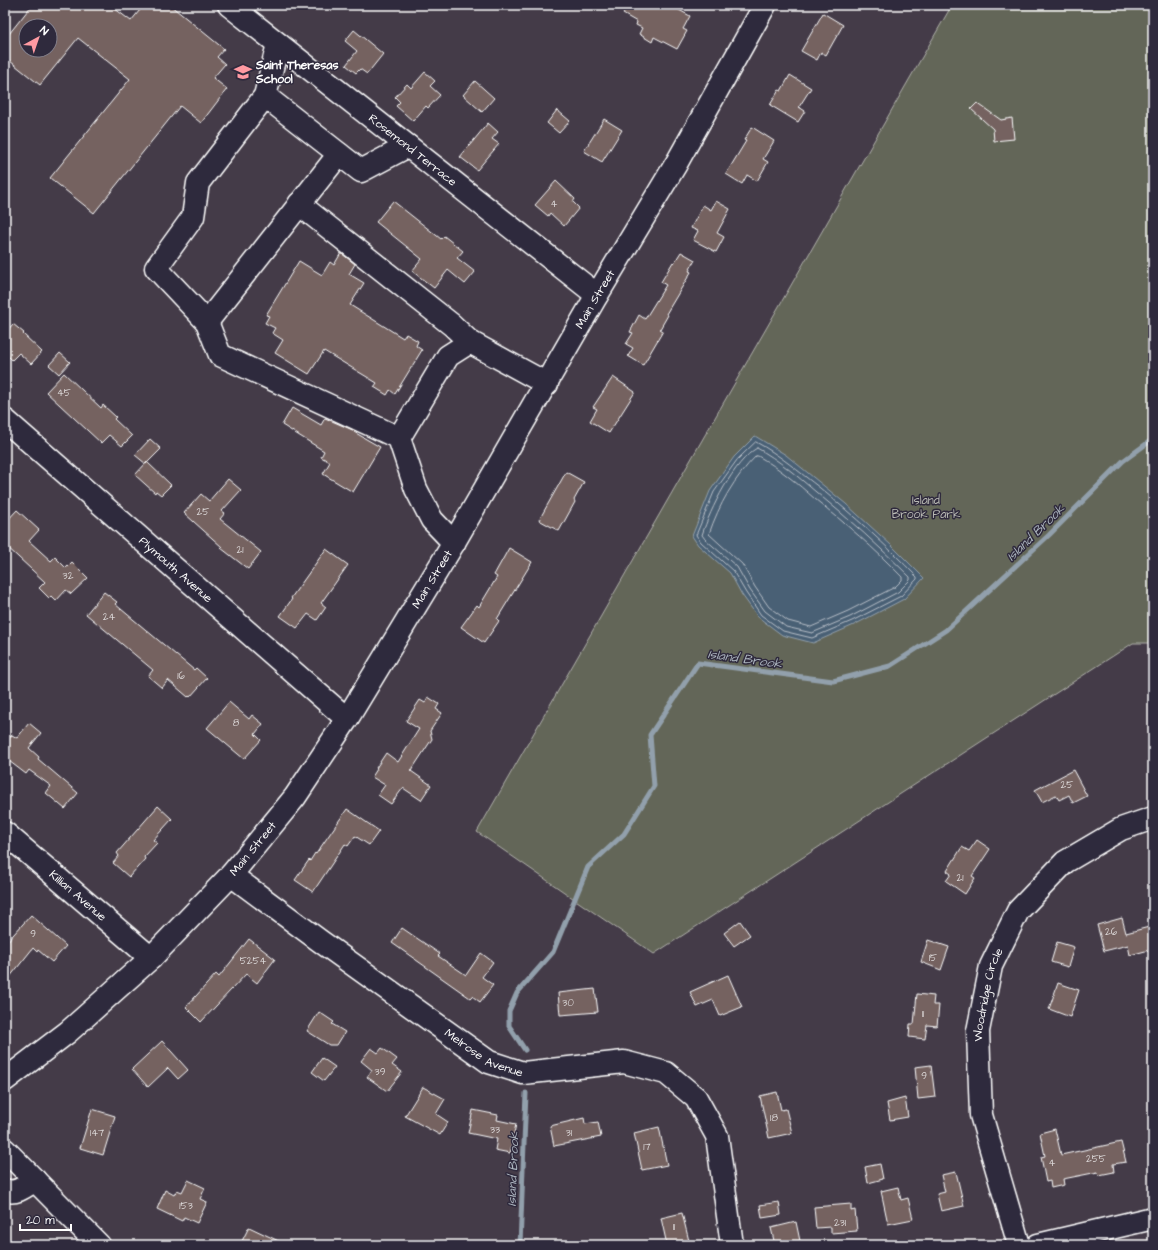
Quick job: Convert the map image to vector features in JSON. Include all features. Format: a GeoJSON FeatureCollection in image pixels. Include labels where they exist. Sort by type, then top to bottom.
{"type":"FeatureCollection","features":[{"type":"Feature","properties":{"kind":"street","name":"Rosemond Terrace"},"geometry":{"type":"LineString","coordinates":[[229,5],[597,295]]}},
{"type":"Feature","properties":{"kind":"street","name":"Main Street"},"geometry":{"type":"LineString","coordinates":[[5,1080],[68,1032],[152,958],[231,875],[295,797],[348,719],[454,543],[597,295],[676,164],[761,7]]}},
{"type":"Feature","properties":{"kind":"street"},"geometry":{"type":"LineString","coordinates":[[278,44],[264,96],[198,183],[193,218],[156,268],[207,322],[220,355],[399,438],[416,489],[432,520],[454,543]]}},
{"type":"Feature","properties":{"kind":"street"},"geometry":{"type":"LineString","coordinates":[[264,96],[361,171],[408,146]]}},
{"type":"Feature","properties":{"kind":"street"},"geometry":{"type":"LineString","coordinates":[[207,322],[339,154]]}},
{"type":"Feature","properties":{"kind":"street"},"geometry":{"type":"LineString","coordinates":[[300,204],[452,325],[470,342],[546,384]]}},
{"type":"Feature","properties":{"kind":"street"},"geometry":{"type":"LineString","coordinates":[[399,438],[448,356],[470,342]]}},
{"type":"Feature","properties":{"kind":"street","name":"Plymouth Avenue"},"geometry":{"type":"LineString","coordinates":[[5,420],[348,719]]}},
{"type":"Feature","properties":{"kind":"street","name":"Woodridge Circle"},"geometry":{"type":"LineString","coordinates":[[1019,1245],[982,1115],[978,1031],[991,966],[1018,911],[1065,862],[1121,829],[1153,818]]}},
{"type":"Feature","properties":{"kind":"street","name":"Killian Avenue"},"geometry":{"type":"LineString","coordinates":[[5,833],[152,958]]}},
{"type":"Feature","properties":{"kind":"street","name":"Melrose Avenue"},"geometry":{"type":"LineString","coordinates":[[231,875],[320,941],[489,1062],[523,1073],[624,1062],[666,1073],[696,1098],[717,1136],[732,1245]]}},
{"type":"Feature","properties":{"kind":"street"},"geometry":{"type":"LineString","coordinates":[[5,1150],[99,1245]]}},
{"type":"Feature","properties":{"kind":"street"},"geometry":{"type":"LineString","coordinates":[[5,1190],[9,1192],[16,1191],[35,1180]]}},
{"type":"Feature","properties":{"kind":"street"},"geometry":{"type":"LineString","coordinates":[[1038,1245],[1153,1218]]}},
{"type":"Feature","properties":{"kind":"green space","name":"Island Brook Park"},"geometry":{"type":"Polygon","coordinates":[[[952,5],[1153,5],[1153,643],[1133,643],[654,954],[477,832],[952,5]]]}},
{"type":"Feature","properties":{"kind":"water"},"geometry":{"type":"Polygon","coordinates":[[[755,436],[786,455],[846,504],[891,545],[924,578],[904,599],[854,625],[813,643],[782,635],[758,617],[742,595],[730,573],[698,545],[692,536],[710,491],[734,457],[755,436]]]}},
{"type":"Feature","properties":{"kind":"building"},"geometry":{"type":"Polygon","coordinates":[[[32,5],[110,5],[131,21],[144,5],[170,5],[224,49],[217,57],[225,64],[213,78],[227,89],[201,123],[180,106],[94,213],[50,178],[130,79],[78,38],[40,85],[5,57],[5,39],[18,23],[18,58],[58,58],[58,18],[22,18],[32,5]]]}},
{"type":"Feature","properties":{"kind":"building"},"geometry":{"type":"Polygon","coordinates":[[[629,5],[670,5],[690,16],[683,29],[687,31],[677,49],[654,37],[652,42],[639,34],[642,28],[636,25],[637,22],[623,14],[629,5]]]}},
{"type":"Feature","properties":{"kind":"building"},"geometry":{"type":"Polygon","coordinates":[[[823,13],[843,25],[826,55],[821,52],[817,60],[801,51],[823,13]]]}},
{"type":"Feature","properties":{"kind":"building"},"geometry":{"type":"Polygon","coordinates":[[[354,30],[383,54],[367,74],[360,69],[356,73],[346,65],[357,51],[345,41],[354,30]]]}},
{"type":"Feature","properties":{"kind":"building"},"geometry":{"type":"Polygon","coordinates":[[[425,72],[435,81],[430,86],[440,95],[428,108],[426,106],[413,121],[396,106],[400,102],[395,97],[407,84],[411,88],[425,72]]]}},
{"type":"Feature","properties":{"kind":"building"},"geometry":{"type":"Polygon","coordinates":[[[790,75],[811,88],[799,107],[805,111],[798,122],[770,105],[779,90],[781,91],[790,75]]]}},
{"type":"Feature","properties":{"kind":"building"},"geometry":{"type":"Polygon","coordinates":[[[475,81],[494,98],[482,112],[463,95],[475,81]]]}},
{"type":"Feature","properties":{"kind":"building"},"geometry":{"type":"Polygon","coordinates":[[[977,103],[1001,120],[1012,118],[1014,139],[994,141],[993,129],[971,109],[977,103]]]}},
{"type":"Feature","properties":{"kind":"building"},"geometry":{"type":"Polygon","coordinates":[[[557,110],[570,121],[559,133],[547,123],[557,110]]]}},
{"type":"Feature","properties":{"kind":"building"},"geometry":{"type":"Polygon","coordinates":[[[604,119],[622,130],[602,162],[584,151],[604,119]]]}},
{"type":"Feature","properties":{"kind":"building"},"geometry":{"type":"Polygon","coordinates":[[[488,123],[498,132],[492,139],[499,144],[477,170],[460,157],[488,123]]]}},
{"type":"Feature","properties":{"kind":"building"},"geometry":{"type":"Polygon","coordinates":[[[752,127],[774,141],[763,159],[768,162],[757,181],[747,175],[742,184],[726,174],[746,141],[744,140],[752,127]]]}},
{"type":"Feature","properties":{"kind":"building"},"geometry":{"type":"Polygon","coordinates":[[[556,181],[575,199],[573,202],[579,208],[564,226],[550,213],[548,216],[535,205],[556,181]]]}},
{"type":"Feature","properties":{"kind":"building"},"geometry":{"type":"Polygon","coordinates":[[[393,201],[441,239],[444,236],[463,251],[457,258],[475,272],[465,284],[448,270],[434,288],[412,271],[422,259],[376,222],[393,201]]]}},
{"type":"Feature","properties":{"kind":"building"},"geometry":{"type":"Polygon","coordinates":[[[716,201],[730,209],[717,233],[724,237],[716,252],[693,240],[698,231],[691,228],[703,205],[711,210],[716,201]]]}},
{"type":"Feature","properties":{"kind":"building"},"geometry":{"type":"Polygon","coordinates":[[[681,252],[695,260],[689,271],[691,272],[666,314],[668,315],[660,329],[663,331],[643,365],[628,356],[633,348],[626,344],[633,333],[630,332],[639,315],[645,319],[666,285],[661,282],[681,252]]]}},
{"type":"Feature","properties":{"kind":"building"},"geometry":{"type":"Polygon","coordinates":[[[341,253],[355,264],[349,274],[364,283],[350,305],[403,338],[406,334],[418,341],[416,346],[422,350],[395,394],[390,390],[387,395],[374,387],[377,383],[324,351],[309,374],[275,353],[283,340],[272,333],[275,328],[265,323],[269,316],[266,315],[299,261],[322,275],[330,262],[334,265],[341,253]]]}},
{"type":"Feature","properties":{"kind":"building"},"geometry":{"type":"Polygon","coordinates":[[[13,324],[42,352],[31,364],[19,353],[12,360],[5,353],[5,333],[13,324]]]}},
{"type":"Feature","properties":{"kind":"building"},"geometry":{"type":"Polygon","coordinates":[[[60,353],[70,362],[59,374],[49,365],[60,353]]]}},
{"type":"Feature","properties":{"kind":"building"},"geometry":{"type":"Polygon","coordinates":[[[64,373],[101,408],[103,405],[116,417],[114,419],[132,436],[122,446],[109,435],[101,443],[46,392],[64,373]]]}},
{"type":"Feature","properties":{"kind":"building"},"geometry":{"type":"Polygon","coordinates":[[[613,377],[635,392],[609,433],[590,421],[597,409],[593,407],[613,377]]]}},
{"type":"Feature","properties":{"kind":"building"},"geometry":{"type":"Polygon","coordinates":[[[292,408],[321,425],[325,418],[355,431],[354,432],[380,447],[353,492],[323,474],[330,462],[321,457],[324,451],[282,425],[292,408]]]}},
{"type":"Feature","properties":{"kind":"building"},"geometry":{"type":"Polygon","coordinates":[[[150,439],[161,449],[146,464],[135,455],[150,439]]]}},
{"type":"Feature","properties":{"kind":"building"},"geometry":{"type":"Polygon","coordinates":[[[147,462],[171,485],[161,495],[156,491],[155,493],[135,475],[147,462]]]}},
{"type":"Feature","properties":{"kind":"building"},"geometry":{"type":"Polygon","coordinates":[[[566,472],[584,482],[559,531],[539,520],[566,472]]]}},
{"type":"Feature","properties":{"kind":"building"},"geometry":{"type":"Polygon","coordinates":[[[228,479],[241,490],[222,511],[225,513],[220,519],[261,552],[248,569],[221,548],[222,547],[184,513],[201,494],[209,501],[228,479]]]}},
{"type":"Feature","properties":{"kind":"building"},"geometry":{"type":"Polygon","coordinates":[[[17,510],[39,530],[29,541],[51,561],[55,557],[66,568],[72,562],[88,578],[71,594],[66,590],[56,601],[51,596],[49,598],[39,588],[45,582],[5,545],[5,523],[17,510]]]}},
{"type":"Feature","properties":{"kind":"building"},"geometry":{"type":"Polygon","coordinates":[[[509,548],[532,562],[497,619],[499,621],[484,643],[461,627],[477,605],[479,607],[497,577],[494,575],[509,548]]]}},
{"type":"Feature","properties":{"kind":"building"},"geometry":{"type":"Polygon","coordinates":[[[326,549],[348,565],[321,603],[326,607],[317,620],[308,614],[297,628],[280,616],[326,549]]]}},
{"type":"Feature","properties":{"kind":"building"},"geometry":{"type":"Polygon","coordinates":[[[104,592],[117,602],[115,604],[170,650],[194,670],[196,668],[207,678],[190,697],[188,697],[168,680],[162,688],[148,676],[153,670],[86,614],[104,592]]]}},
{"type":"Feature","properties":{"kind":"building"},"geometry":{"type":"Polygon","coordinates":[[[428,697],[439,704],[436,709],[442,713],[430,731],[432,739],[411,771],[431,785],[421,800],[403,788],[391,804],[378,795],[385,785],[372,777],[386,753],[398,762],[419,729],[406,721],[420,700],[425,703],[428,697]]]}},
{"type":"Feature","properties":{"kind":"building"},"geometry":{"type":"Polygon","coordinates":[[[229,702],[249,719],[252,715],[263,724],[255,734],[261,740],[244,759],[207,728],[229,702]]]}},
{"type":"Feature","properties":{"kind":"building"},"geometry":{"type":"Polygon","coordinates":[[[29,723],[41,733],[29,748],[39,757],[38,759],[78,793],[65,809],[46,793],[51,786],[29,770],[26,774],[5,758],[5,743],[12,735],[17,738],[29,723]]]}},
{"type":"Feature","properties":{"kind":"building"},"geometry":{"type":"Polygon","coordinates":[[[1073,770],[1087,796],[1073,803],[1069,795],[1059,800],[1056,795],[1042,802],[1035,790],[1073,770]]]}},
{"type":"Feature","properties":{"kind":"building"},"geometry":{"type":"Polygon","coordinates":[[[158,806],[172,819],[153,840],[157,843],[129,877],[113,863],[119,856],[117,853],[158,806]]]}},
{"type":"Feature","properties":{"kind":"building"},"geometry":{"type":"Polygon","coordinates":[[[347,809],[379,831],[369,845],[355,836],[348,846],[345,844],[313,892],[295,880],[309,860],[310,861],[315,853],[316,854],[347,809]]]}},
{"type":"Feature","properties":{"kind":"building"},"geometry":{"type":"Polygon","coordinates":[[[977,840],[990,849],[972,876],[975,878],[965,894],[946,881],[951,874],[947,871],[962,847],[969,851],[977,840]]]}},
{"type":"Feature","properties":{"kind":"building"},"geometry":{"type":"Polygon","coordinates":[[[31,915],[66,946],[52,962],[38,950],[37,952],[33,948],[5,983],[5,944],[31,915]]]}},
{"type":"Feature","properties":{"kind":"building"},"geometry":{"type":"Polygon","coordinates":[[[1122,918],[1126,933],[1153,926],[1153,949],[1130,955],[1128,945],[1104,951],[1097,925],[1122,918]]]}},
{"type":"Feature","properties":{"kind":"building"},"geometry":{"type":"Polygon","coordinates":[[[740,921],[750,935],[734,946],[724,933],[740,921]]]}},
{"type":"Feature","properties":{"kind":"building"},"geometry":{"type":"Polygon","coordinates":[[[402,928],[440,954],[438,956],[466,975],[481,953],[493,962],[482,977],[493,985],[480,1002],[472,996],[470,998],[392,943],[402,928]]]}},
{"type":"Feature","properties":{"kind":"building"},"geometry":{"type":"Polygon","coordinates":[[[249,939],[275,959],[257,983],[246,974],[201,1022],[186,1007],[216,974],[219,977],[249,939]]]}},
{"type":"Feature","properties":{"kind":"building"},"geometry":{"type":"Polygon","coordinates":[[[928,940],[949,947],[941,970],[921,962],[928,940]]]}},
{"type":"Feature","properties":{"kind":"building"},"geometry":{"type":"Polygon","coordinates":[[[1057,942],[1074,947],[1068,967],[1051,962],[1057,942]]]}},
{"type":"Feature","properties":{"kind":"building"},"geometry":{"type":"Polygon","coordinates":[[[728,975],[742,1007],[720,1016],[713,1000],[697,1007],[690,992],[728,975]]]}},
{"type":"Feature","properties":{"kind":"building"},"geometry":{"type":"Polygon","coordinates":[[[1058,983],[1079,990],[1070,1017],[1049,1009],[1058,983]]]}},
{"type":"Feature","properties":{"kind":"building"},"geometry":{"type":"Polygon","coordinates":[[[595,989],[598,1012],[560,1015],[558,993],[595,989]]]}},
{"type":"Feature","properties":{"kind":"building"},"geometry":{"type":"Polygon","coordinates":[[[917,994],[934,996],[933,1005],[939,1005],[937,1026],[927,1025],[925,1039],[909,1037],[910,1024],[914,1024],[917,994]]]}},
{"type":"Feature","properties":{"kind":"building"},"geometry":{"type":"Polygon","coordinates":[[[319,1012],[334,1022],[332,1024],[345,1032],[337,1045],[329,1045],[307,1031],[319,1012]]]}},
{"type":"Feature","properties":{"kind":"building"},"geometry":{"type":"Polygon","coordinates":[[[162,1041],[188,1070],[178,1079],[168,1068],[148,1087],[132,1069],[162,1041]]]}},
{"type":"Feature","properties":{"kind":"building"},"geometry":{"type":"Polygon","coordinates":[[[371,1048],[378,1053],[382,1048],[397,1059],[392,1065],[402,1072],[387,1091],[367,1077],[372,1070],[361,1061],[371,1048]]]}},
{"type":"Feature","properties":{"kind":"building"},"geometry":{"type":"Polygon","coordinates":[[[322,1058],[335,1067],[324,1081],[312,1072],[322,1058]]]}},
{"type":"Feature","properties":{"kind":"building"},"geometry":{"type":"Polygon","coordinates":[[[931,1065],[935,1097],[918,1099],[915,1067],[931,1065]]]}},
{"type":"Feature","properties":{"kind":"building"},"geometry":{"type":"Polygon","coordinates":[[[423,1087],[445,1099],[436,1114],[448,1122],[440,1135],[405,1116],[423,1087]]]}},
{"type":"Feature","properties":{"kind":"building"},"geometry":{"type":"Polygon","coordinates":[[[777,1092],[781,1110],[786,1109],[792,1133],[769,1138],[760,1096],[777,1092]]]}},
{"type":"Feature","properties":{"kind":"building"},"geometry":{"type":"Polygon","coordinates":[[[905,1098],[908,1117],[890,1120],[887,1103],[905,1098]]]}},
{"type":"Feature","properties":{"kind":"building"},"geometry":{"type":"Polygon","coordinates":[[[92,1109],[115,1116],[103,1155],[80,1148],[92,1109]]]}},
{"type":"Feature","properties":{"kind":"building"},"geometry":{"type":"Polygon","coordinates":[[[473,1110],[498,1115],[497,1120],[516,1124],[510,1153],[495,1150],[497,1139],[468,1133],[473,1110]]]}},
{"type":"Feature","properties":{"kind":"building"},"geometry":{"type":"Polygon","coordinates":[[[584,1118],[585,1124],[598,1122],[601,1137],[554,1146],[550,1126],[584,1118]]]}},
{"type":"Feature","properties":{"kind":"building"},"geometry":{"type":"Polygon","coordinates":[[[659,1127],[667,1165],[642,1170],[634,1133],[659,1127]]]}},
{"type":"Feature","properties":{"kind":"building"},"geometry":{"type":"Polygon","coordinates":[[[1055,1129],[1061,1155],[1121,1142],[1126,1162],[1113,1164],[1114,1172],[1099,1175],[1098,1172],[1063,1179],[1064,1185],[1051,1188],[1050,1181],[1046,1182],[1041,1157],[1045,1156],[1040,1133],[1055,1129]]]}},
{"type":"Feature","properties":{"kind":"building"},"geometry":{"type":"Polygon","coordinates":[[[880,1164],[883,1179],[868,1183],[865,1167],[880,1164]]]}},
{"type":"Feature","properties":{"kind":"building"},"geometry":{"type":"Polygon","coordinates":[[[956,1172],[964,1206],[941,1211],[937,1194],[945,1192],[941,1175],[956,1172]]]}},
{"type":"Feature","properties":{"kind":"building"},"geometry":{"type":"Polygon","coordinates":[[[188,1180],[205,1188],[200,1199],[207,1202],[197,1223],[184,1217],[182,1221],[157,1209],[165,1190],[174,1195],[177,1190],[182,1192],[188,1180]]]}},
{"type":"Feature","properties":{"kind":"building"},"geometry":{"type":"Polygon","coordinates":[[[898,1187],[901,1200],[908,1198],[913,1219],[888,1224],[881,1191],[898,1187]]]}},
{"type":"Feature","properties":{"kind":"building"},"geometry":{"type":"Polygon","coordinates":[[[779,1202],[781,1215],[762,1218],[760,1205],[779,1202]]]}},
{"type":"Feature","properties":{"kind":"building"},"geometry":{"type":"Polygon","coordinates":[[[851,1204],[851,1211],[855,1210],[857,1231],[831,1233],[831,1227],[816,1228],[814,1207],[851,1204]]]}},
{"type":"Feature","properties":{"kind":"building"},"geometry":{"type":"Polygon","coordinates":[[[682,1213],[690,1245],[667,1245],[661,1218],[682,1213]]]}},
{"type":"Feature","properties":{"kind":"building"},"geometry":{"type":"Polygon","coordinates":[[[796,1222],[800,1241],[785,1245],[775,1245],[771,1228],[796,1222]]]}},
{"type":"Feature","properties":{"kind":"building"},"geometry":{"type":"Polygon","coordinates":[[[249,1227],[287,1245],[240,1245],[249,1227]]]}},
{"type":"Feature","properties":{"kind":"waterway","name":"Island Brook"},"geometry":{"type":"LineString","coordinates":[[525,1050],[509,1026],[509,1011],[517,993],[553,952],[588,867],[624,834],[654,786],[650,735],[698,663],[833,681],[890,666],[946,630],[1049,535],[1123,461],[1153,439]]}},
{"type":"Feature","properties":{"kind":"waterway","name":"Island Brook"},"geometry":{"type":"LineString","coordinates":[[520,1245],[526,1093]]}},
{"type":"Feature","properties":{"kind":"place","name":"Saint Theresas School"},"geometry":{"type":"Point","coordinates":[243,72]}}]}
